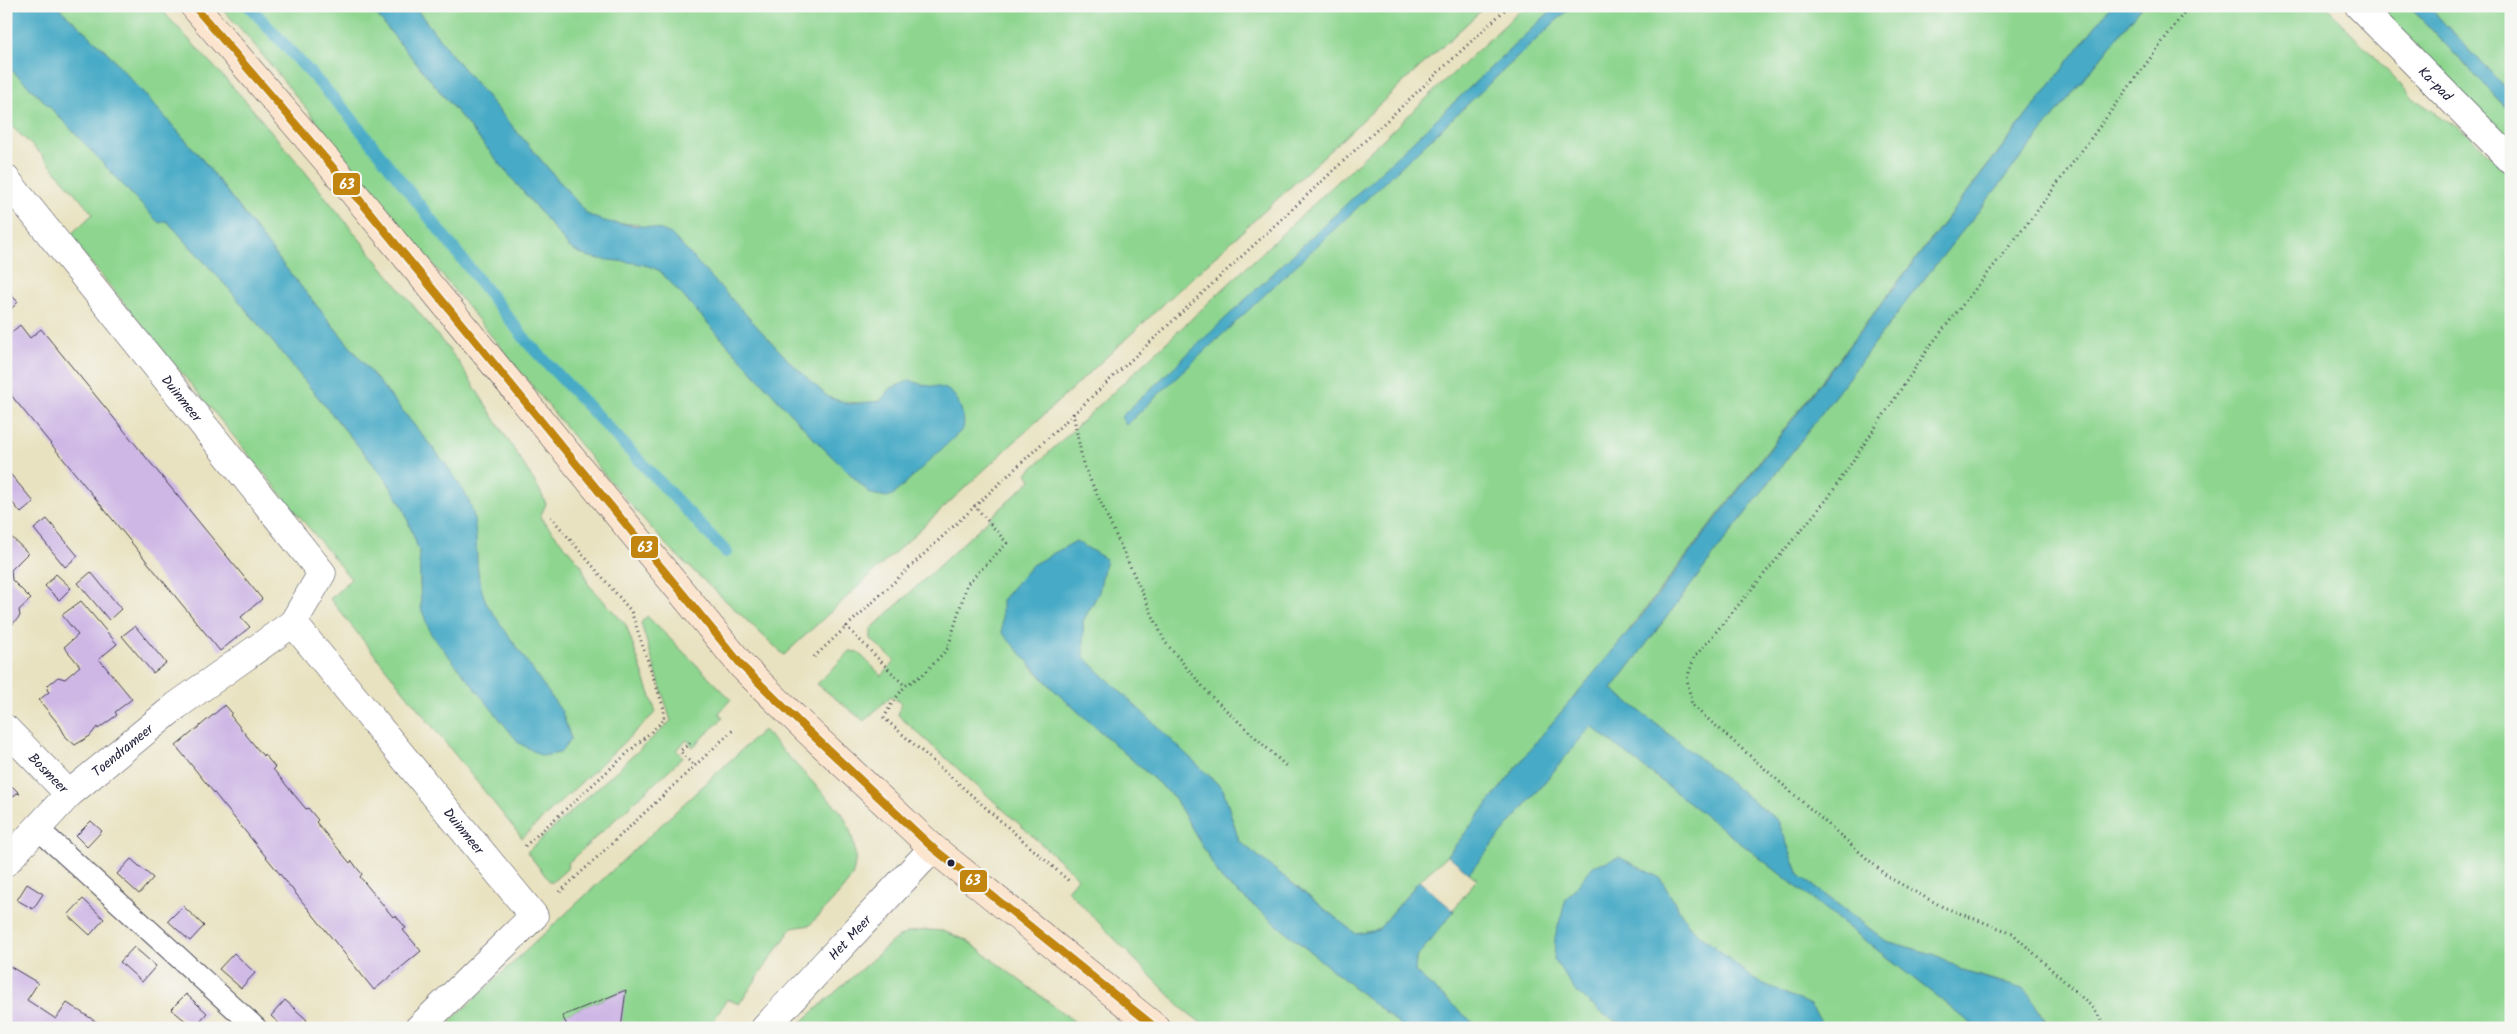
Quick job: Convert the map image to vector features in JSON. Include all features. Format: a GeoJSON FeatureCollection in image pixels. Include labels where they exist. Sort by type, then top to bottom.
{"type":"FeatureCollection","features":[{"type":"Feature","properties":{"kind":"main road"},"geometry":{"type":"LineString","coordinates":[[194,6],[336,172],[743,667],[933,848],[1156,1028]]}},
{"type":"Feature","properties":{"kind":"street","name":"Ka-pad"},"geometry":{"type":"LineString","coordinates":[[2359,6],[2511,160]]}},
{"type":"Feature","properties":{"kind":"street","name":"Duinmeer"},"geometry":{"type":"LineString","coordinates":[[6,179],[322,573],[293,623],[176,706]]}},
{"type":"Feature","properties":{"kind":"street","name":"Duinmeer"},"geometry":{"type":"LineString","coordinates":[[293,623],[534,916]]}},
{"type":"Feature","properties":{"kind":"street","name":"Toendrameer"},"geometry":{"type":"LineString","coordinates":[[69,794],[176,706]]}},
{"type":"Feature","properties":{"kind":"street","name":"Bosmeer"},"geometry":{"type":"LineString","coordinates":[[6,729],[69,794],[6,862]]}},
{"type":"Feature","properties":{"kind":"street","name":"Het Meer"},"geometry":{"type":"LineString","coordinates":[[765,1028],[933,848]]}},
{"type":"Feature","properties":{"kind":"street"},"geometry":{"type":"LineString","coordinates":[[419,1028],[534,916]]}},
{"type":"Feature","properties":{"kind":"lane"},"geometry":{"type":"LineString","coordinates":[[37,828],[256,1028]]}},
{"type":"Feature","properties":{"kind":"path"},"geometry":{"type":"LineString","coordinates":[[814,657],[974,505],[1509,6]]}},
{"type":"Feature","properties":{"kind":"path"},"geometry":{"type":"LineString","coordinates":[[2108,1028],[2090,1005],[2012,933],[1943,907],[1888,877],[1692,705],[1688,679],[1694,658],[1828,498],[1930,346],[2034,215],[2189,6]]}},
{"type":"Feature","properties":{"kind":"path"},"geometry":{"type":"LineString","coordinates":[[1073,413],[1083,464],[1165,642],[1210,695],[1286,766]]}},
{"type":"Feature","properties":{"kind":"path"},"geometry":{"type":"LineString","coordinates":[[974,505],[1008,543],[967,584],[948,648],[925,673],[905,686],[892,703],[884,718],[1070,882]]}},
{"type":"Feature","properties":{"kind":"path"},"geometry":{"type":"LineString","coordinates":[[496,871],[664,720],[664,709],[631,611],[551,517]]}},
{"type":"Feature","properties":{"kind":"path"},"geometry":{"type":"LineString","coordinates":[[846,626],[905,686]]}},
{"type":"Feature","properties":{"kind":"path"},"geometry":{"type":"LineString","coordinates":[[534,916],[733,730]]}},
{"type":"Feature","properties":{"kind":"path"},"geometry":{"type":"LineString","coordinates":[[690,743],[680,751],[694,766]]}},
{"type":"Feature","properties":{"kind":"green space"},"geometry":{"type":"Polygon","coordinates":[[[57,6],[158,6],[243,98],[458,361],[539,489],[546,504],[540,517],[582,566],[588,584],[626,625],[656,712],[522,838],[330,599],[351,579],[69,236],[93,214],[40,153],[6,121],[6,65],[65,122],[159,222],[167,221],[230,290],[387,481],[403,507],[419,551],[421,608],[488,606],[479,587],[473,513],[445,463],[281,262],[198,154],[106,51],[57,6]]]}},
{"type":"Feature","properties":{"kind":"green space"},"geometry":{"type":"Polygon","coordinates":[[[220,6],[369,6],[569,247],[644,263],[660,271],[818,443],[871,494],[889,389],[881,401],[866,403],[854,403],[828,397],[638,224],[606,223],[587,214],[455,59],[414,6],[1486,6],[784,655],[670,549],[608,479],[247,36],[220,6]]]}},
{"type":"Feature","properties":{"kind":"green space"},"geometry":{"type":"Polygon","coordinates":[[[1525,6],[1556,6],[1122,417],[1126,424],[1572,6],[2111,6],[1599,669],[1536,742],[1448,855],[1419,881],[1378,930],[1356,934],[1239,841],[1223,789],[1083,657],[1083,621],[1099,592],[1029,664],[1056,692],[1174,797],[1222,880],[1404,1028],[1208,1028],[1184,1010],[1067,890],[1078,877],[898,715],[901,703],[891,696],[864,721],[817,684],[850,651],[858,652],[882,676],[895,661],[871,639],[871,629],[1031,480],[1027,473],[1525,6]]]}},
{"type":"Feature","properties":{"kind":"green space"},"geometry":{"type":"Polygon","coordinates":[[[2142,6],[2326,6],[2413,98],[2472,137],[2511,177],[2511,1028],[2050,1028],[2041,1012],[2005,983],[1966,972],[1936,955],[1886,941],[1799,875],[1778,821],[1612,689],[1909,298],[2142,6]]]}},
{"type":"Feature","properties":{"kind":"green space"},"geometry":{"type":"Polygon","coordinates":[[[2376,6],[2409,6],[2511,113],[2511,145],[2376,6]]]}},
{"type":"Feature","properties":{"kind":"green space"},"geometry":{"type":"Polygon","coordinates":[[[2428,6],[2511,6],[2511,94],[2428,6]]]}},
{"type":"Feature","properties":{"kind":"green space"},"geometry":{"type":"Polygon","coordinates":[[[647,616],[731,699],[719,713],[723,718],[693,747],[687,740],[676,750],[683,757],[568,863],[567,869],[551,883],[527,852],[671,721],[641,623],[647,616]]]}},
{"type":"Feature","properties":{"kind":"green space"},"geometry":{"type":"Polygon","coordinates":[[[1591,726],[1977,1028],[1825,1028],[1810,1005],[1753,979],[1688,925],[1660,878],[1603,1014],[1629,1028],[1479,1028],[1415,973],[1416,958],[1477,879],[1469,873],[1591,726]]]}},
{"type":"Feature","properties":{"kind":"green space"},"geometry":{"type":"Polygon","coordinates":[[[763,730],[842,813],[852,837],[855,865],[849,881],[810,925],[792,928],[739,1004],[727,999],[709,1028],[621,1028],[625,990],[563,1016],[567,1025],[562,1028],[443,1028],[763,730]]]}},
{"type":"Feature","properties":{"kind":"green space"},"geometry":{"type":"Polygon","coordinates":[[[943,931],[966,940],[1083,1028],[795,1028],[894,940],[909,932],[943,931]]]}},
{"type":"Feature","properties":{"kind":"water"},"geometry":{"type":"Polygon","coordinates":[[[6,6],[57,6],[106,51],[198,154],[281,262],[445,463],[471,507],[475,526],[478,571],[483,594],[488,606],[562,712],[571,739],[560,753],[542,756],[519,743],[431,634],[421,608],[419,551],[403,507],[387,481],[230,290],[167,221],[159,223],[65,123],[6,65],[6,6]]]}},
{"type":"Feature","properties":{"kind":"water"},"geometry":{"type":"Polygon","coordinates":[[[369,6],[414,6],[455,59],[587,214],[608,222],[649,227],[671,234],[790,362],[828,397],[849,404],[881,401],[889,389],[911,380],[945,389],[956,397],[963,415],[963,429],[894,494],[887,497],[871,494],[817,442],[660,271],[637,263],[590,257],[569,247],[369,6]]]}},
{"type":"Feature","properties":{"kind":"water"},"geometry":{"type":"Polygon","coordinates":[[[1556,6],[1572,6],[1126,425],[1121,417],[1556,6]]]}},
{"type":"Feature","properties":{"kind":"water"},"geometry":{"type":"Polygon","coordinates":[[[2111,6],[2142,6],[1909,298],[1612,689],[1778,821],[1799,875],[1886,941],[1936,955],[1966,972],[2026,990],[2050,1028],[1977,1028],[1591,726],[1469,873],[1448,855],[1536,742],[1636,623],[2111,6]]]}},
{"type":"Feature","properties":{"kind":"water"},"geometry":{"type":"Polygon","coordinates":[[[2409,6],[2428,6],[2511,94],[2511,113],[2409,6]]]}},
{"type":"Feature","properties":{"kind":"water"},"geometry":{"type":"Polygon","coordinates":[[[1076,541],[1106,559],[1099,592],[1083,621],[1084,657],[1223,789],[1239,841],[1356,934],[1378,930],[1419,881],[1454,911],[1416,958],[1415,972],[1479,1028],[1404,1028],[1222,880],[1174,797],[1056,692],[1002,633],[1002,600],[1032,565],[1076,541]]]}},
{"type":"Feature","properties":{"kind":"water"},"geometry":{"type":"Polygon","coordinates":[[[1619,857],[1660,878],[1688,925],[1753,979],[1810,1005],[1825,1028],[1629,1028],[1603,1014],[1575,991],[1554,959],[1555,937],[1566,899],[1593,866],[1619,857]]]}},
{"type":"Feature","properties":{"kind":"building"},"geometry":{"type":"Polygon","coordinates":[[[6,290],[18,302],[6,314],[6,290]]]}},
{"type":"Feature","properties":{"kind":"building"},"geometry":{"type":"Polygon","coordinates":[[[20,325],[30,338],[41,329],[262,599],[241,617],[250,627],[220,651],[6,389],[6,337],[20,325]]]}},
{"type":"Feature","properties":{"kind":"building"},"geometry":{"type":"Polygon","coordinates":[[[6,469],[34,502],[21,513],[6,495],[6,469]]]}},
{"type":"Feature","properties":{"kind":"building"},"geometry":{"type":"Polygon","coordinates":[[[47,519],[78,556],[65,567],[34,529],[47,519]]]}},
{"type":"Feature","properties":{"kind":"building"},"geometry":{"type":"Polygon","coordinates":[[[6,532],[28,553],[11,570],[12,580],[31,599],[19,610],[20,616],[9,628],[6,628],[6,532]]]}},
{"type":"Feature","properties":{"kind":"building"},"geometry":{"type":"Polygon","coordinates":[[[91,572],[121,609],[109,620],[78,583],[91,572]]]}},
{"type":"Feature","properties":{"kind":"building"},"geometry":{"type":"Polygon","coordinates":[[[56,574],[71,588],[59,600],[45,586],[56,574]]]}},
{"type":"Feature","properties":{"kind":"building"},"geometry":{"type":"Polygon","coordinates":[[[81,601],[117,644],[99,659],[132,699],[115,712],[117,715],[98,729],[97,727],[90,736],[75,745],[66,737],[60,726],[39,700],[49,692],[47,690],[48,685],[58,677],[65,679],[80,666],[64,647],[78,635],[62,615],[81,601]]]}},
{"type":"Feature","properties":{"kind":"building"},"geometry":{"type":"Polygon","coordinates":[[[135,626],[166,663],[153,673],[122,636],[135,626]]]}},
{"type":"Feature","properties":{"kind":"building"},"geometry":{"type":"Polygon","coordinates":[[[225,705],[232,713],[230,715],[263,756],[264,754],[275,767],[273,769],[306,809],[308,808],[318,820],[316,822],[350,863],[352,861],[362,874],[360,877],[393,917],[395,915],[406,928],[403,930],[421,951],[374,990],[176,746],[225,705]]]}},
{"type":"Feature","properties":{"kind":"building"},"geometry":{"type":"Polygon","coordinates":[[[6,780],[20,794],[17,793],[6,803],[6,780]]]}},
{"type":"Feature","properties":{"kind":"building"},"geometry":{"type":"Polygon","coordinates":[[[91,821],[102,831],[87,847],[76,836],[91,821]]]}},
{"type":"Feature","properties":{"kind":"building"},"geometry":{"type":"Polygon","coordinates":[[[131,859],[153,878],[139,894],[117,874],[131,859]]]}},
{"type":"Feature","properties":{"kind":"building"},"geometry":{"type":"Polygon","coordinates":[[[27,884],[43,894],[33,909],[17,900],[27,884]]]}},
{"type":"Feature","properties":{"kind":"building"},"geometry":{"type":"Polygon","coordinates":[[[83,899],[104,919],[90,935],[68,915],[83,899]]]}},
{"type":"Feature","properties":{"kind":"building"},"geometry":{"type":"Polygon","coordinates":[[[183,906],[204,926],[190,941],[168,921],[183,906]]]}},
{"type":"Feature","properties":{"kind":"building"},"geometry":{"type":"Polygon","coordinates":[[[134,947],[156,966],[142,982],[120,962],[134,947]]]}},
{"type":"Feature","properties":{"kind":"building"},"geometry":{"type":"Polygon","coordinates":[[[234,953],[255,973],[241,988],[219,969],[234,953]]]}},
{"type":"Feature","properties":{"kind":"building"},"geometry":{"type":"Polygon","coordinates":[[[6,964],[38,983],[27,1000],[56,1019],[67,1003],[106,1028],[6,1028],[6,964]]]}},
{"type":"Feature","properties":{"kind":"building"},"geometry":{"type":"Polygon","coordinates":[[[626,990],[621,1028],[562,1028],[567,1025],[562,1016],[626,990]]]}},
{"type":"Feature","properties":{"kind":"building"},"geometry":{"type":"Polygon","coordinates":[[[186,994],[207,1013],[194,1028],[171,1009],[186,994]]]}},
{"type":"Feature","properties":{"kind":"building"},"geometry":{"type":"Polygon","coordinates":[[[285,1000],[307,1020],[300,1028],[284,1028],[271,1016],[285,1000]]]}},
{"type":"Feature","properties":{"kind":"waterway"},"geometry":{"type":"LineString","coordinates":[[249,6],[348,114],[529,344],[726,552]]}},
{"type":"Feature","properties":{"kind":"transit line","name":"63"},"geometry":{"type":"LineString","coordinates":[[194,6],[330,164],[743,667],[933,848],[1156,1028]]}}]}
